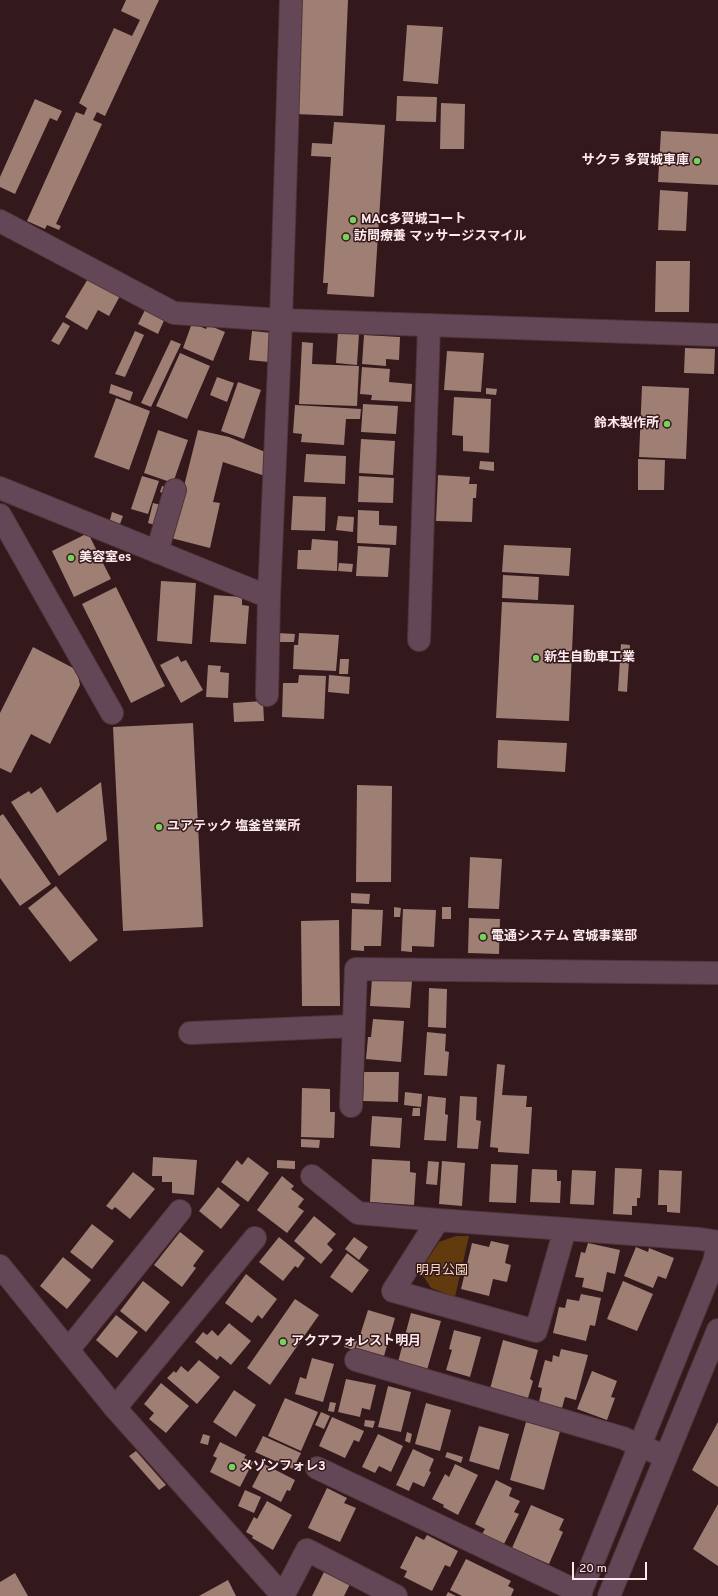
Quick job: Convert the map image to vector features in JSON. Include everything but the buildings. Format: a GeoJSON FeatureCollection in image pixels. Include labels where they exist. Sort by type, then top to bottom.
{"type":"FeatureCollection","features":[{"type":"Feature","properties":{"kind":"street"},"geometry":{"type":"LineString","coordinates":[[267,695],[269,597],[281,320],[291,0]]}},
{"type":"Feature","properties":{"kind":"street"},"geometry":{"type":"LineString","coordinates":[[0,221],[174,313],[281,320],[718,335]]}},
{"type":"Feature","properties":{"kind":"street"},"geometry":{"type":"LineString","coordinates":[[419,640],[429,325]]}},
{"type":"Feature","properties":{"kind":"street"},"geometry":{"type":"LineString","coordinates":[[0,488],[269,597]]}},
{"type":"Feature","properties":{"kind":"street"},"geometry":{"type":"LineString","coordinates":[[157,552],[175,490]]}},
{"type":"Feature","properties":{"kind":"street"},"geometry":{"type":"LineString","coordinates":[[0,516],[112,713]]}},
{"type":"Feature","properties":{"kind":"street"},"geometry":{"type":"LineString","coordinates":[[351,1106],[356,970],[718,973]]}},
{"type":"Feature","properties":{"kind":"street"},"geometry":{"type":"LineString","coordinates":[[190,1034],[353,1026]]}},
{"type":"Feature","properties":{"kind":"street"},"geometry":{"type":"LineString","coordinates":[[312,1176],[358,1213],[700,1239],[718,1243],[714,1262],[639,1445],[580,1595],[317,1468]]}},
{"type":"Feature","properties":{"kind":"street"},"geometry":{"type":"LineString","coordinates":[[68,1350],[180,1211]]}},
{"type":"Feature","properties":{"kind":"street"},"geometry":{"type":"LineString","coordinates":[[438,1220],[393,1291],[536,1331],[565,1229]]}},
{"type":"Feature","properties":{"kind":"street"},"geometry":{"type":"LineString","coordinates":[[116,1408],[255,1238]]}},
{"type":"Feature","properties":{"kind":"street"},"geometry":{"type":"LineString","coordinates":[[0,1266],[116,1408],[283,1596],[307,1550],[396,1596]]}},
{"type":"Feature","properties":{"kind":"street"},"geometry":{"type":"LineString","coordinates":[[609,1596],[718,1330]]}},
{"type":"Feature","properties":{"kind":"street"},"geometry":{"type":"LineString","coordinates":[[356,1360],[623,1438],[666,1457]]}},
{"type":"Feature","properties":{"kind":"green space","name":"明月公園"},"geometry":{"type":"Polygon","coordinates":[[[456,1236],[469,1236],[455,1297],[431,1288],[420,1271],[439,1242],[456,1236]]]}},
{"type":"Feature","properties":{"kind":"place","name":"サクラ 多賀城車庫"},"geometry":{"type":"Point","coordinates":[697,161]}},
{"type":"Feature","properties":{"kind":"place","name":"MAC多賀城コート"},"geometry":{"type":"Point","coordinates":[353,220]}},
{"type":"Feature","properties":{"kind":"place","name":"訪問療養 マッサージスマイル"},"geometry":{"type":"Point","coordinates":[346,237]}},
{"type":"Feature","properties":{"kind":"place","name":"鈴木製作所"},"geometry":{"type":"Point","coordinates":[667,424]}},
{"type":"Feature","properties":{"kind":"place","name":"美容室es"},"geometry":{"type":"Point","coordinates":[71,558]}},
{"type":"Feature","properties":{"kind":"place","name":"新生自動車工業"},"geometry":{"type":"Point","coordinates":[536,658]}},
{"type":"Feature","properties":{"kind":"place","name":"ユアテック 塩釜営業所"},"geometry":{"type":"Point","coordinates":[159,827]}},
{"type":"Feature","properties":{"kind":"place","name":"電通システム 宮城事業部"},"geometry":{"type":"Point","coordinates":[483,937]}},
{"type":"Feature","properties":{"kind":"place","name":"アクアフォレスト明月"},"geometry":{"type":"Point","coordinates":[283,1342]}},
{"type":"Feature","properties":{"kind":"place","name":"メゾンフォレ3"},"geometry":{"type":"Point","coordinates":[232,1467]}}]}
